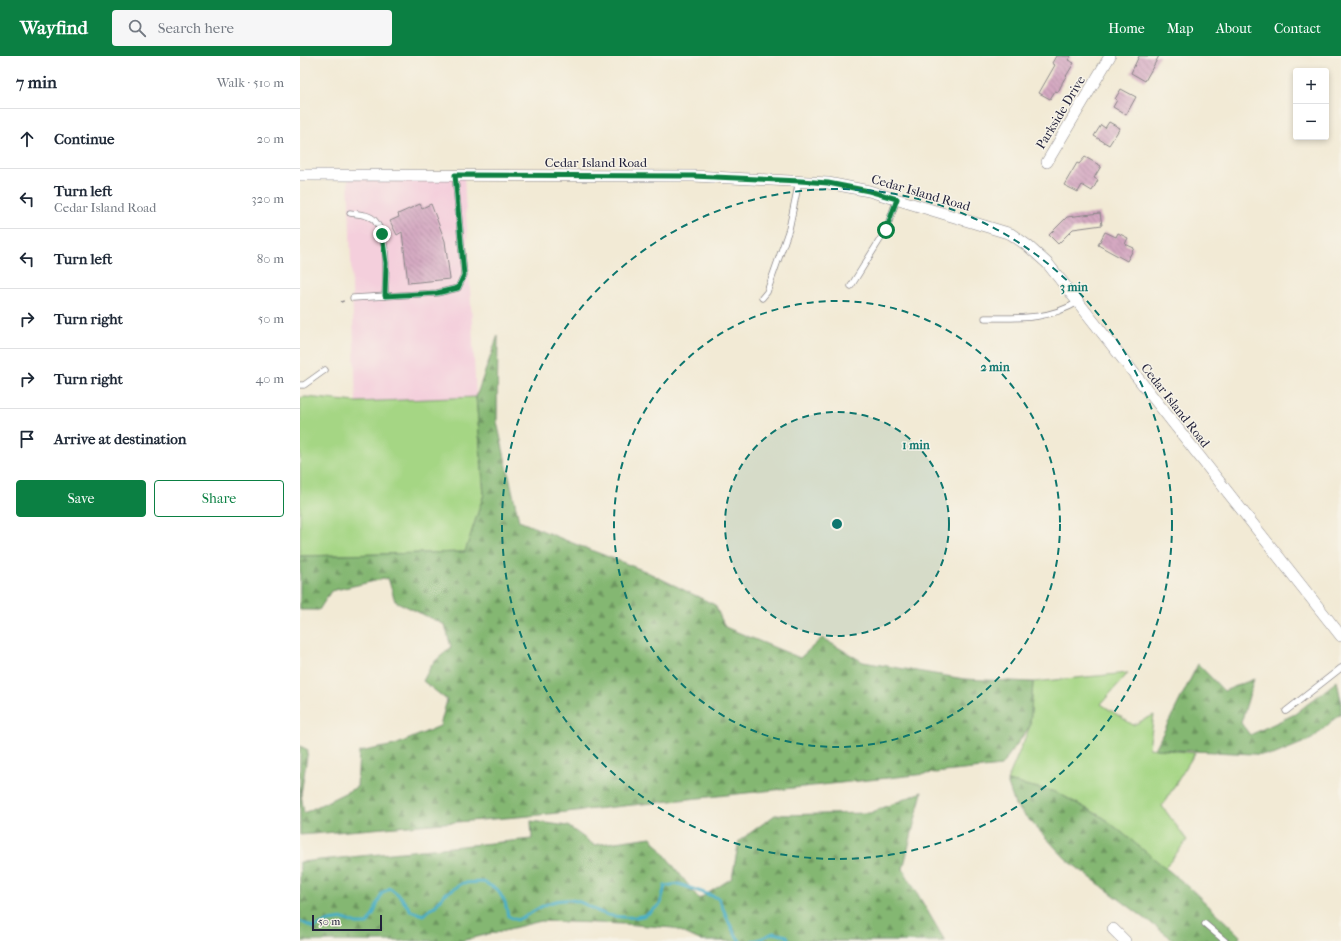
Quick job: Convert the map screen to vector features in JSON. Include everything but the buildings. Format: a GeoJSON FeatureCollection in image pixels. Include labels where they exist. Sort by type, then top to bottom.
{"type":"FeatureCollection","features":[{"type":"Feature","properties":{"kind":"street","name":"Parkside Drive"},"geometry":{"type":"LineString","coordinates":[[1047,162],[1110,56]]}},
{"type":"Feature","properties":{"kind":"street","name":"Cedar Island Road"},"geometry":{"type":"LineString","coordinates":[[300,175],[693,176],[828,183],[869,191],[1011,234],[1028,246],[1048,264],[1341,636]]}},
{"type":"Feature","properties":{"kind":"street"},"geometry":{"type":"LineString","coordinates":[[1113,929],[1126,941]]}},
{"type":"Feature","properties":{"kind":"lane"},"geometry":{"type":"LineString","coordinates":[[353,298],[437,293],[458,288],[464,275],[455,175]]}},
{"type":"Feature","properties":{"kind":"lane"},"geometry":{"type":"LineString","coordinates":[[762,298],[767,292],[789,229],[800,181]]}},
{"type":"Feature","properties":{"kind":"lane"},"geometry":{"type":"LineString","coordinates":[[851,286],[886,230],[897,199]]}},
{"type":"Feature","properties":{"kind":"lane"},"geometry":{"type":"LineString","coordinates":[[350,213],[364,214],[375,220],[382,234],[386,263],[385,296]]}},
{"type":"Feature","properties":{"kind":"lane"},"geometry":{"type":"LineString","coordinates":[[985,318],[1023,318],[1052,315],[1067,309],[1078,302]]}},
{"type":"Feature","properties":{"kind":"lane"},"geometry":{"type":"LineString","coordinates":[[300,385],[304,385],[325,370]]}},
{"type":"Feature","properties":{"kind":"lane"},"geometry":{"type":"LineString","coordinates":[[1286,711],[1341,668]]}},
{"type":"Feature","properties":{"kind":"lane"},"geometry":{"type":"LineString","coordinates":[[1205,924],[1225,941]]}},
{"type":"Feature","properties":{"kind":"shaded area"},"geometry":{"type":"Polygon","coordinates":[[[348,175],[464,175],[476,397],[356,402],[348,175]]]}},
{"type":"Feature","properties":{"kind":"green space"},"geometry":{"type":"Polygon","coordinates":[[[498,335],[497,422],[519,521],[645,571],[715,605],[725,627],[800,658],[822,638],[863,662],[964,679],[1033,682],[1030,726],[1001,766],[529,816],[300,835],[300,746],[308,750],[301,794],[304,813],[357,787],[359,752],[395,745],[440,726],[447,700],[423,681],[432,664],[451,647],[445,625],[395,601],[388,578],[331,591],[319,610],[300,610],[300,556],[465,552],[484,494],[476,397],[498,335]]]}},
{"type":"Feature","properties":{"kind":"green space"},"geometry":{"type":"Polygon","coordinates":[[[306,397],[356,402],[476,397],[484,494],[465,552],[300,556],[300,398],[306,397]]]}},
{"type":"Feature","properties":{"kind":"green space"},"geometry":{"type":"Polygon","coordinates":[[[1198,664],[1224,691],[1254,679],[1241,723],[1250,735],[1295,714],[1337,681],[1341,701],[1341,713],[1312,739],[1273,755],[1155,749],[1198,664]]]}},
{"type":"Feature","properties":{"kind":"green space"},"geometry":{"type":"Polygon","coordinates":[[[1128,673],[1101,704],[1133,725],[1154,715],[1149,748],[1195,753],[1162,806],[1187,840],[1165,868],[1104,818],[1056,792],[1007,781],[1030,726],[1033,682],[1128,673]]]}},
{"type":"Feature","properties":{"kind":"green space"},"geometry":{"type":"Polygon","coordinates":[[[1007,781],[1056,792],[1104,818],[1189,887],[1240,936],[1238,941],[1175,941],[1067,860],[1015,805],[1007,781]]]}},
{"type":"Feature","properties":{"kind":"green space"},"geometry":{"type":"Polygon","coordinates":[[[922,792],[903,869],[945,941],[702,941],[673,928],[625,924],[541,921],[461,941],[300,941],[300,862],[532,839],[531,821],[568,826],[594,845],[651,837],[699,899],[732,878],[739,841],[775,815],[870,813],[922,792]]]}},
{"type":"Feature","properties":{"kind":"waterway"},"geometry":{"type":"LineString","coordinates":[[300,921],[314,928],[329,921],[344,919],[357,924],[367,924],[373,915],[382,893],[390,888],[400,896],[411,911],[423,915],[436,905],[445,894],[463,883],[483,882],[497,889],[505,902],[508,916],[517,920],[549,903],[563,900],[584,903],[611,916],[635,917],[647,914],[660,905],[665,886],[679,884],[718,898],[733,931],[740,941]]}},
{"type":"Feature","properties":{"kind":"waterway"},"geometry":{"type":"LineString","coordinates":[[752,941],[758,940],[773,933],[787,936],[789,941]]}},
{"type":"Feature","properties":{"kind":"route"},"geometry":{"type":"LineString","coordinates":[[382,234],[386,263],[385,296],[437,293],[458,288],[464,275],[455,175],[693,176],[828,183],[869,191],[897,199],[886,230]]}}]}
